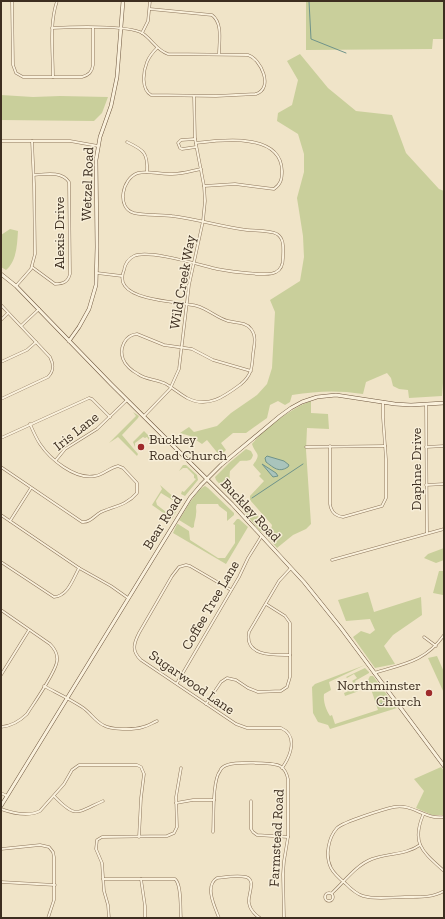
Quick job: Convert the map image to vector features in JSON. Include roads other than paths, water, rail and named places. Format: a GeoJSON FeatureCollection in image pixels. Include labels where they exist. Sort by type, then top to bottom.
{"type":"FeatureCollection","features":[{"type":"Feature","properties":{"kind":"street"},"geometry":{"type":"LineString","coordinates":[[12,1],[14,69],[16,73],[23,77],[82,77],[90,74],[93,65],[93,28]]}},
{"type":"Feature","properties":{"kind":"street"},"geometry":{"type":"LineString","coordinates":[[53,77],[52,28],[53,16],[57,1]]}},
{"type":"Feature","properties":{"kind":"street","name":"Wetzel Road"},"geometry":{"type":"LineString","coordinates":[[69,341],[79,327],[94,295],[97,273],[96,173],[98,146],[116,89],[122,29],[123,1]]}},
{"type":"Feature","properties":{"kind":"street"},"geometry":{"type":"LineString","coordinates":[[142,33],[148,21],[150,1]]}},
{"type":"Feature","properties":{"kind":"street"},"geometry":{"type":"LineString","coordinates":[[150,9],[212,15],[216,18],[219,25],[219,54]]}},
{"type":"Feature","properties":{"kind":"street"},"geometry":{"type":"LineString","coordinates":[[52,28],[133,30],[142,33],[157,48],[168,54],[240,54],[254,58],[265,78],[265,86],[263,90],[256,94],[154,96],[147,92],[144,85],[147,62],[157,48]]}},
{"type":"Feature","properties":{"kind":"street","name":"Wild Creek Way"},"geometry":{"type":"LineString","coordinates":[[144,416],[171,387],[179,369],[186,304],[203,221],[205,201],[204,186],[195,140],[194,96]]}},
{"type":"Feature","properties":{"kind":"street"},"geometry":{"type":"LineString","coordinates":[[195,140],[181,140],[178,144],[182,149],[196,147]]}},
{"type":"Feature","properties":{"kind":"street"},"geometry":{"type":"LineString","coordinates":[[196,143],[232,140],[255,143],[277,155],[282,165],[282,179],[274,189],[235,184],[204,186]]}},
{"type":"Feature","properties":{"kind":"street"},"geometry":{"type":"LineString","coordinates":[[1,141],[70,141],[98,146]]}},
{"type":"Feature","properties":{"kind":"street"},"geometry":{"type":"LineString","coordinates":[[16,286],[32,267],[35,254],[32,141]]}},
{"type":"Feature","properties":{"kind":"street"},"geometry":{"type":"LineString","coordinates":[[127,142],[145,153],[148,162],[147,172]]}},
{"type":"Feature","properties":{"kind":"street"},"geometry":{"type":"LineString","coordinates":[[201,169],[170,175],[147,172],[131,176],[126,183],[123,196],[124,203],[127,209],[134,213],[173,216],[277,234],[283,244],[282,266],[276,272],[271,274],[251,273],[219,269],[168,258],[139,255],[134,256],[126,263],[122,276],[124,286],[129,290],[154,299],[202,308],[229,322],[245,324],[252,330],[254,338],[251,371],[246,380],[228,394],[222,398],[210,402],[192,400],[159,380],[140,376],[128,366],[122,357],[123,345],[127,337],[132,334],[137,334],[164,345],[192,350],[212,360],[251,371]]}},
{"type":"Feature","properties":{"kind":"street","name":"Alexis Drive"},"geometry":{"type":"LineString","coordinates":[[32,267],[55,284],[65,282],[69,278],[70,274],[69,182],[66,178],[59,175],[34,175]]}},
{"type":"Feature","properties":{"kind":"street"},"geometry":{"type":"LineString","coordinates":[[97,273],[122,276]]}},
{"type":"Feature","properties":{"kind":"street","name":"Buckley Road"},"geometry":{"type":"LineString","coordinates":[[1,274],[16,286],[127,400],[207,479],[291,568],[316,597],[444,766]]}},
{"type":"Feature","properties":{"kind":"street"},"geometry":{"type":"LineString","coordinates":[[1,305],[50,357],[53,365],[52,374],[42,381],[1,400]]}},
{"type":"Feature","properties":{"kind":"street"},"geometry":{"type":"LineString","coordinates":[[22,326],[39,309]]}},
{"type":"Feature","properties":{"kind":"street"},"geometry":{"type":"LineString","coordinates":[[1,320],[8,313]]}},
{"type":"Feature","properties":{"kind":"street"},"geometry":{"type":"LineString","coordinates":[[1,362],[27,350],[36,342]]}},
{"type":"Feature","properties":{"kind":"street","name":"Bear Road"},"geometry":{"type":"LineString","coordinates":[[1,807],[190,498],[220,465],[291,408],[302,402],[317,397],[336,395],[403,404],[444,403]]}},
{"type":"Feature","properties":{"kind":"street"},"geometry":{"type":"LineString","coordinates":[[1,438],[89,398],[92,399],[110,417]]}},
{"type":"Feature","properties":{"kind":"street","name":"Iris Lane"},"geometry":{"type":"LineString","coordinates":[[56,460],[65,449],[93,432],[127,400]]}},
{"type":"Feature","properties":{"kind":"street"},"geometry":{"type":"LineString","coordinates":[[330,446],[330,508],[336,515],[343,517],[382,506],[386,498],[383,402]]}},
{"type":"Feature","properties":{"kind":"street","name":"Daphne Drive"},"geometry":{"type":"LineString","coordinates":[[426,404],[426,533]]}},
{"type":"Feature","properties":{"kind":"street"},"geometry":{"type":"LineString","coordinates":[[1,467],[78,520],[85,522],[102,512],[128,502],[137,493],[137,483],[118,466],[102,474],[88,477],[76,474],[56,460],[41,446],[30,424]]}},
{"type":"Feature","properties":{"kind":"street"},"geometry":{"type":"LineString","coordinates":[[306,446],[385,446]]}},
{"type":"Feature","properties":{"kind":"street"},"geometry":{"type":"LineString","coordinates":[[426,448],[444,446]]}},
{"type":"Feature","properties":{"kind":"street"},"geometry":{"type":"LineString","coordinates":[[426,485],[444,484]]}},
{"type":"Feature","properties":{"kind":"street"},"geometry":{"type":"LineString","coordinates":[[10,521],[32,488]]}},
{"type":"Feature","properties":{"kind":"street"},"geometry":{"type":"LineString","coordinates":[[1,515],[79,568],[111,586],[128,598]]}},
{"type":"Feature","properties":{"kind":"street"},"geometry":{"type":"LineString","coordinates":[[332,560],[444,529]]}},
{"type":"Feature","properties":{"kind":"street","name":"Coffee Tree Lane"},"geometry":{"type":"LineString","coordinates":[[176,684],[261,537]]}},
{"type":"Feature","properties":{"kind":"street"},"geometry":{"type":"LineString","coordinates":[[1,562],[54,597],[58,597],[65,593],[79,568]]}},
{"type":"Feature","properties":{"kind":"street","name":"Sugarwood Lane"},"geometry":{"type":"LineString","coordinates":[[231,590],[218,584],[190,566],[182,566],[175,572],[147,618],[135,641],[134,650],[136,655],[176,684],[240,726],[284,729],[289,735],[291,754],[282,768]]}},
{"type":"Feature","properties":{"kind":"street"},"geometry":{"type":"LineString","coordinates":[[290,655],[262,654],[256,651],[249,644],[248,639],[249,632],[279,581],[291,568]]}},
{"type":"Feature","properties":{"kind":"street"},"geometry":{"type":"LineString","coordinates":[[206,704],[220,682],[227,678],[236,680],[248,688],[258,692],[285,690],[289,684],[290,629],[288,620],[266,604]]}},
{"type":"Feature","properties":{"kind":"street"},"geometry":{"type":"LineString","coordinates":[[1,610],[50,644],[56,654],[57,662],[56,667],[22,720],[14,725],[1,728]]}},
{"type":"Feature","properties":{"kind":"street"},"geometry":{"type":"LineString","coordinates":[[1,675],[29,630]]}},
{"type":"Feature","properties":{"kind":"street"},"geometry":{"type":"LineString","coordinates":[[374,673],[420,658],[436,646],[444,635]]}},
{"type":"Feature","properties":{"kind":"street"},"geometry":{"type":"LineString","coordinates":[[424,637],[436,646]]}},
{"type":"Feature","properties":{"kind":"street"},"geometry":{"type":"LineString","coordinates":[[440,641],[444,643]]}},
{"type":"Feature","properties":{"kind":"street"},"geometry":{"type":"LineString","coordinates":[[44,686],[88,711],[100,723],[108,728],[140,728],[157,721]]}},
{"type":"Feature","properties":{"kind":"street"},"geometry":{"type":"LineString","coordinates":[[213,832],[214,800],[217,775],[222,768],[232,764],[275,764],[282,768]]}},
{"type":"Feature","properties":{"kind":"street"},"geometry":{"type":"LineString","coordinates":[[1,807],[13,813],[36,813],[54,796],[64,784],[72,770],[79,765],[137,765],[141,767],[144,774],[139,837]]}},
{"type":"Feature","properties":{"kind":"street"},"geometry":{"type":"LineString","coordinates":[[109,918],[108,905],[104,891],[102,863],[96,849],[97,840],[102,837],[167,836],[174,834],[177,827],[176,787],[181,768]]}},
{"type":"Feature","properties":{"kind":"street","name":"Farmstead Road"},"geometry":{"type":"LineString","coordinates":[[282,768],[288,779],[288,837],[283,874],[284,918]]}},
{"type":"Feature","properties":{"kind":"street"},"geometry":{"type":"LineString","coordinates":[[1,793],[7,796]]}},
{"type":"Feature","properties":{"kind":"street"},"geometry":{"type":"LineString","coordinates":[[54,796],[70,811],[74,812],[80,812],[103,801]]}},
{"type":"Feature","properties":{"kind":"street"},"geometry":{"type":"LineString","coordinates":[[176,803],[193,800],[214,800]]}},
{"type":"Feature","properties":{"kind":"street"},"geometry":{"type":"LineString","coordinates":[[251,801],[251,829],[253,832],[257,835],[288,837]]}},
{"type":"Feature","properties":{"kind":"street"},"geometry":{"type":"LineString","coordinates":[[444,817],[439,818],[424,814],[408,807],[395,807],[339,826],[330,840],[328,856],[331,868],[359,895],[372,898],[432,896],[444,891]]}},
{"type":"Feature","properties":{"kind":"street"},"geometry":{"type":"LineString","coordinates":[[424,814],[418,828],[420,845],[428,856],[444,871]]}},
{"type":"Feature","properties":{"kind":"street"},"geometry":{"type":"LineString","coordinates":[[1,849],[40,845],[49,847],[53,852],[55,885],[54,900],[48,918]]}},
{"type":"Feature","properties":{"kind":"street"},"geometry":{"type":"LineString","coordinates":[[332,894],[332,900],[327,900],[325,897],[326,894],[332,894],[354,871],[372,859],[405,852],[420,845]]}},
{"type":"Feature","properties":{"kind":"street"},"geometry":{"type":"LineString","coordinates":[[219,918],[212,897],[212,884],[214,879],[244,877],[249,879],[251,882],[248,900],[249,905],[254,914],[260,918]]}},
{"type":"Feature","properties":{"kind":"street"},"geometry":{"type":"LineString","coordinates":[[103,879],[172,878],[178,881],[180,888],[181,918]]}},
{"type":"Feature","properties":{"kind":"street"},"geometry":{"type":"LineString","coordinates":[[141,879],[145,906],[145,918]]}},
{"type":"Feature","properties":{"kind":"street"},"geometry":{"type":"LineString","coordinates":[[1,882],[55,885]]}},
{"type":"Feature","properties":{"kind":"water"},"geometry":{"type":"Polygon","coordinates":[[[267,456],[284,461],[289,465],[285,469],[279,470],[266,462],[265,458],[267,456]]]}},
{"type":"Feature","properties":{"kind":"water"},"geometry":{"type":"Polygon","coordinates":[[[262,464],[276,473],[278,476],[273,477],[262,464]]]}},
{"type":"Feature","properties":{"kind":"waterway"},"geometry":{"type":"LineString","coordinates":[[309,1],[311,39],[346,53]]}},
{"type":"Feature","properties":{"kind":"waterway"},"geometry":{"type":"LineString","coordinates":[[252,498],[303,464]]}},
{"type":"Feature","properties":{"kind":"waterway"},"geometry":{"type":"LineString","coordinates":[[240,505],[245,503]]}},
{"type":"Feature","properties":{"kind":"waterway"},"geometry":{"type":"LineString","coordinates":[[377,705],[391,700]]}},
{"type":"Feature","properties":{"kind":"place","name":"Buckley Road Church"},"geometry":{"type":"Point","coordinates":[141,447]}},
{"type":"Feature","properties":{"kind":"place","name":"Northminster Church"},"geometry":{"type":"Point","coordinates":[429,693]}}]}
